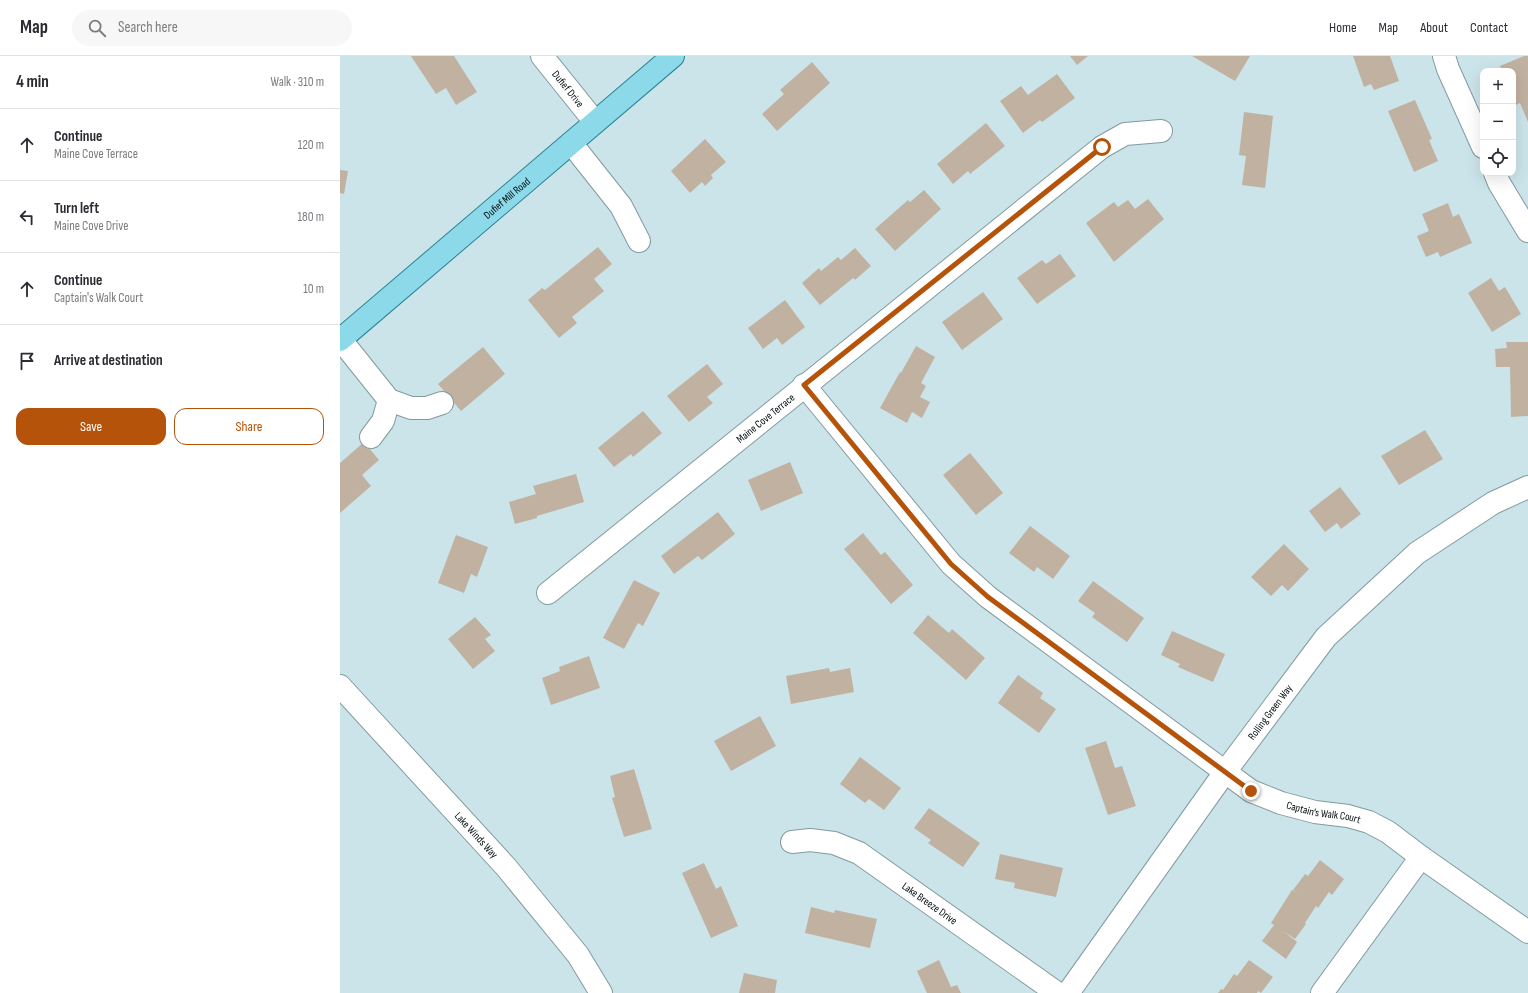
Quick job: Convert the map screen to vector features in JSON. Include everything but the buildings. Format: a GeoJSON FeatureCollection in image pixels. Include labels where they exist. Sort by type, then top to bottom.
{"type":"FeatureCollection","features":[{"type":"Feature","properties":{"kind":"main road","name":"Dufief Mill Road"},"geometry":{"type":"LineString","coordinates":[[340,340],[673,56]]}},
{"type":"Feature","properties":{"kind":"street","name":"Dufief Drive"},"geometry":{"type":"LineString","coordinates":[[542,56],[596,122]]}},
{"type":"Feature","properties":{"kind":"street"},"geometry":{"type":"LineString","coordinates":[[1444,56],[1448,69],[1480,140]]}},
{"type":"Feature","properties":{"kind":"street","name":"Maine Cove Terrace"},"geometry":{"type":"LineString","coordinates":[[548,592],[1102,147],[1125,134],[1161,131]]}},
{"type":"Feature","properties":{"kind":"street"},"geometry":{"type":"LineString","coordinates":[[571,143],[621,206],[639,241]]}},
{"type":"Feature","properties":{"kind":"street"},"geometry":{"type":"LineString","coordinates":[[1496,176],[1528,231]]}},
{"type":"Feature","properties":{"kind":"street"},"geometry":{"type":"LineString","coordinates":[[340,340],[390,400],[410,408],[427,408],[442,404]]}},
{"type":"Feature","properties":{"kind":"street","name":"Captain's Walk Court"},"geometry":{"type":"LineString","coordinates":[[804,385],[951,564],[988,597],[1251,791],[1315,812],[1348,816],[1369,822],[1388,832],[1528,932]]}},
{"type":"Feature","properties":{"kind":"street"},"geometry":{"type":"LineString","coordinates":[[371,436],[383,420],[390,400]]}},
{"type":"Feature","properties":{"kind":"street","name":"Rolling Green Way"},"geometry":{"type":"LineString","coordinates":[[1068,993],[1225,772],[1326,637],[1417,553],[1493,503],[1528,487]]}},
{"type":"Feature","properties":{"kind":"street","name":"Lake Winds Way"},"geometry":{"type":"LineString","coordinates":[[340,686],[506,866],[578,955],[600,993]]}},
{"type":"Feature","properties":{"kind":"street","name":"Lake Breeze Drive"},"geometry":{"type":"LineString","coordinates":[[792,842],[810,840],[828,842],[859,853],[1057,993]]}},
{"type":"Feature","properties":{"kind":"street"},"geometry":{"type":"LineString","coordinates":[[1322,993],[1421,857]]}},
{"type":"Feature","properties":{"kind":"route"},"geometry":{"type":"LineString","coordinates":[[1102,147],[804,385],[951,564],[988,597],[1251,791]]}}]}
